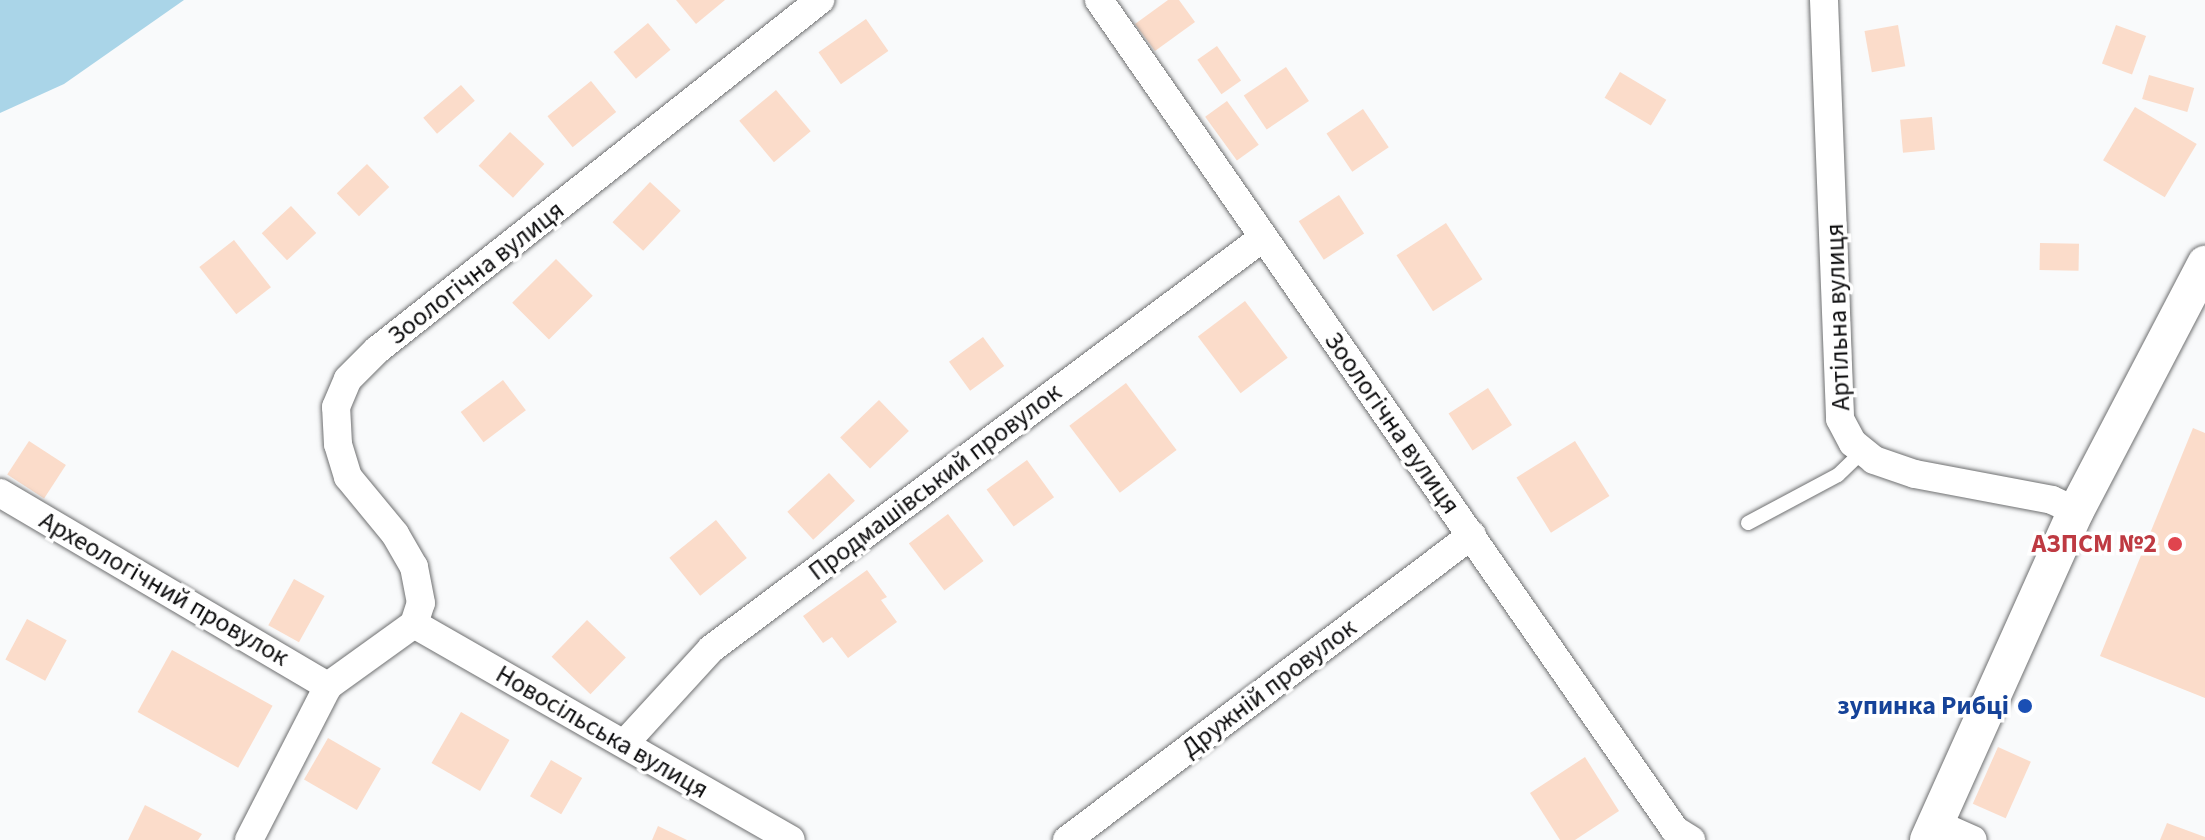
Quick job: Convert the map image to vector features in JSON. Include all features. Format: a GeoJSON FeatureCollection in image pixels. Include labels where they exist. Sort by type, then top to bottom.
{"type":"FeatureCollection","features":[{"type":"Feature","properties":{"kind":"street","name":"Зоологічна вулиця"},"geometry":{"type":"LineString","coordinates":[[414,624],[421,603],[414,567],[395,534],[348,477],[338,444],[336,407],[348,379],[377,350],[820,0]]}},
{"type":"Feature","properties":{"kind":"street","name":"Зоологічна вулиця"},"geometry":{"type":"LineString","coordinates":[[1099,0],[1261,239],[1472,535],[1675,837]]}},
{"type":"Feature","properties":{"kind":"street","name":"Артільна вулиця"},"geometry":{"type":"LineString","coordinates":[[1824,0],[1840,419],[1863,451]]}},
{"type":"Feature","properties":{"kind":"street","name":"Продмашівський провулок"},"geometry":{"type":"LineString","coordinates":[[625,743],[711,649],[1261,239]]}},
{"type":"Feature","properties":{"kind":"street"},"geometry":{"type":"LineString","coordinates":[[1973,840],[1932,832],[2076,511],[2205,264]]}},
{"type":"Feature","properties":{"kind":"street"},"geometry":{"type":"LineString","coordinates":[[1863,451],[1915,474],[2052,500],[2076,511]]}},
{"type":"Feature","properties":{"kind":"street","name":"Археологічний провулок"},"geometry":{"type":"LineString","coordinates":[[0,493],[328,686]]}},
{"type":"Feature","properties":{"kind":"street","name":"Дружній провулок"},"geometry":{"type":"LineString","coordinates":[[1067,840],[1472,535]]}},
{"type":"Feature","properties":{"kind":"street"},"geometry":{"type":"LineString","coordinates":[[249,840],[328,686],[414,624]]}},
{"type":"Feature","properties":{"kind":"street","name":"Новосільська вулиця"},"geometry":{"type":"LineString","coordinates":[[414,624],[791,840]]}},
{"type":"Feature","properties":{"kind":"lane"},"geometry":{"type":"LineString","coordinates":[[1748,523],[1838,475],[1863,451]]}},
{"type":"Feature","properties":{"kind":"water"},"geometry":{"type":"Polygon","coordinates":[[[0,0],[184,0],[64,84],[0,113],[0,0]]]}},
{"type":"Feature","properties":{"kind":"building"},"geometry":{"type":"Polygon","coordinates":[[[676,0],[725,0],[696,24],[676,0]]]}},
{"type":"Feature","properties":{"kind":"building"},"geometry":{"type":"Polygon","coordinates":[[[1168,0],[1179,0],[1195,22],[1155,51],[1135,24],[1168,0]]]}},
{"type":"Feature","properties":{"kind":"building"},"geometry":{"type":"Polygon","coordinates":[[[866,19],[888,51],[841,84],[818,52],[866,19]]]}},
{"type":"Feature","properties":{"kind":"building"},"geometry":{"type":"Polygon","coordinates":[[[648,23],[670,50],[636,79],[614,52],[648,23]]]}},
{"type":"Feature","properties":{"kind":"building"},"geometry":{"type":"Polygon","coordinates":[[[1898,25],[1905,66],[1872,72],[1865,31],[1898,25]]]}},
{"type":"Feature","properties":{"kind":"building"},"geometry":{"type":"Polygon","coordinates":[[[2116,25],[2146,36],[2132,74],[2102,64],[2116,25]]]}},
{"type":"Feature","properties":{"kind":"building"},"geometry":{"type":"Polygon","coordinates":[[[1217,46],[1241,80],[1221,94],[1197,60],[1217,46]]]}},
{"type":"Feature","properties":{"kind":"building"},"geometry":{"type":"Polygon","coordinates":[[[1286,67],[1309,101],[1267,130],[1244,96],[1286,67]]]}},
{"type":"Feature","properties":{"kind":"building"},"geometry":{"type":"Polygon","coordinates":[[[1620,72],[1666,100],[1651,126],[1605,98],[1620,72]]]}},
{"type":"Feature","properties":{"kind":"building"},"geometry":{"type":"Polygon","coordinates":[[[2149,75],[2194,88],[2187,112],[2142,99],[2149,75]]]}},
{"type":"Feature","properties":{"kind":"building"},"geometry":{"type":"Polygon","coordinates":[[[591,81],[616,112],[573,147],[547,116],[591,81]]]}},
{"type":"Feature","properties":{"kind":"building"},"geometry":{"type":"Polygon","coordinates":[[[461,85],[475,101],[437,134],[423,118],[461,85]]]}},
{"type":"Feature","properties":{"kind":"building"},"geometry":{"type":"Polygon","coordinates":[[[776,90],[811,131],[774,162],[739,121],[776,90]]]}},
{"type":"Feature","properties":{"kind":"building"},"geometry":{"type":"Polygon","coordinates":[[[1227,101],[1259,145],[1237,161],[1205,117],[1227,101]]]}},
{"type":"Feature","properties":{"kind":"building"},"geometry":{"type":"Polygon","coordinates":[[[2135,107],[2197,144],[2165,197],[2103,160],[2135,107]]]}},
{"type":"Feature","properties":{"kind":"building"},"geometry":{"type":"Polygon","coordinates":[[[1363,109],[1389,147],[1352,172],[1327,134],[1363,109]]]}},
{"type":"Feature","properties":{"kind":"building"},"geometry":{"type":"Polygon","coordinates":[[[1932,117],[1935,150],[1903,153],[1900,120],[1932,117]]]}},
{"type":"Feature","properties":{"kind":"building"},"geometry":{"type":"Polygon","coordinates":[[[510,132],[544,164],[513,198],[479,166],[510,132]]]}},
{"type":"Feature","properties":{"kind":"building"},"geometry":{"type":"Polygon","coordinates":[[[367,164],[389,187],[359,216],[337,193],[367,164]]]}},
{"type":"Feature","properties":{"kind":"building"},"geometry":{"type":"Polygon","coordinates":[[[650,182],[681,211],[643,251],[612,222],[650,182]]]}},
{"type":"Feature","properties":{"kind":"building"},"geometry":{"type":"Polygon","coordinates":[[[1339,195],[1364,234],[1324,260],[1299,221],[1339,195]]]}},
{"type":"Feature","properties":{"kind":"building"},"geometry":{"type":"Polygon","coordinates":[[[291,206],[316,233],[287,260],[262,233],[291,206]]]}},
{"type":"Feature","properties":{"kind":"building"},"geometry":{"type":"Polygon","coordinates":[[[1446,223],[1482,279],[1433,311],[1397,255],[1446,223]]]}},
{"type":"Feature","properties":{"kind":"building"},"geometry":{"type":"Polygon","coordinates":[[[234,240],[271,287],[236,314],[199,267],[234,240]]]}},
{"type":"Feature","properties":{"kind":"building"},"geometry":{"type":"Polygon","coordinates":[[[2040,243],[2079,244],[2079,271],[2040,270],[2040,243]]]}},
{"type":"Feature","properties":{"kind":"building"},"geometry":{"type":"Polygon","coordinates":[[[556,259],[593,296],[549,340],[512,303],[556,259]]]}},
{"type":"Feature","properties":{"kind":"building"},"geometry":{"type":"Polygon","coordinates":[[[1245,301],[1288,358],[1241,393],[1198,337],[1245,301]]]}},
{"type":"Feature","properties":{"kind":"building"},"geometry":{"type":"Polygon","coordinates":[[[983,337],[1004,366],[970,391],[949,362],[983,337]]]}},
{"type":"Feature","properties":{"kind":"building"},"geometry":{"type":"Polygon","coordinates":[[[503,380],[526,410],[484,442],[461,412],[503,380]]]}},
{"type":"Feature","properties":{"kind":"building"},"geometry":{"type":"Polygon","coordinates":[[[1126,383],[1177,450],[1120,493],[1069,426],[1126,383]]]}},
{"type":"Feature","properties":{"kind":"building"},"geometry":{"type":"Polygon","coordinates":[[[1488,388],[1512,425],[1473,450],[1449,414],[1488,388]]]}},
{"type":"Feature","properties":{"kind":"building"},"geometry":{"type":"Polygon","coordinates":[[[879,400],[909,431],[870,468],[840,438],[879,400]]]}},
{"type":"Feature","properties":{"kind":"building","name":"АЗПСМ №2"},"geometry":{"type":"Polygon","coordinates":[[[2193,428],[2205,433],[2205,698],[2100,656],[2193,428]]]}},
{"type":"Feature","properties":{"kind":"building"},"geometry":{"type":"Polygon","coordinates":[[[29,441],[66,465],[44,499],[7,475],[29,441]]]}},
{"type":"Feature","properties":{"kind":"building"},"geometry":{"type":"Polygon","coordinates":[[[1575,441],[1609,496],[1551,533],[1516,478],[1575,441]]]}},
{"type":"Feature","properties":{"kind":"building"},"geometry":{"type":"Polygon","coordinates":[[[1027,460],[1054,497],[1014,527],[987,489],[1027,460]]]}},
{"type":"Feature","properties":{"kind":"building"},"geometry":{"type":"Polygon","coordinates":[[[829,473],[855,501],[813,540],[787,512],[829,473]]]}},
{"type":"Feature","properties":{"kind":"building"},"geometry":{"type":"Polygon","coordinates":[[[948,514],[984,561],[944,591],[909,543],[948,514]]]}},
{"type":"Feature","properties":{"kind":"building"},"geometry":{"type":"Polygon","coordinates":[[[716,520],[747,558],[700,596],[669,558],[716,520]]]}},
{"type":"Feature","properties":{"kind":"building"},"geometry":{"type":"Polygon","coordinates":[[[867,570],[887,597],[881,600],[897,622],[848,658],[832,637],[823,643],[803,616],[867,570]]]}},
{"type":"Feature","properties":{"kind":"building"},"geometry":{"type":"Polygon","coordinates":[[[294,579],[325,596],[299,642],[268,625],[294,579]]]}},
{"type":"Feature","properties":{"kind":"building"},"geometry":{"type":"Polygon","coordinates":[[[27,619],[67,640],[45,681],[5,660],[27,619]]]}},
{"type":"Feature","properties":{"kind":"building"},"geometry":{"type":"Polygon","coordinates":[[[587,620],[626,658],[590,694],[552,657],[587,620]]]}},
{"type":"Feature","properties":{"kind":"building"},"geometry":{"type":"Polygon","coordinates":[[[172,650],[273,706],[238,768],[138,712],[172,650]]]}},
{"type":"Feature","properties":{"kind":"building"},"geometry":{"type":"Polygon","coordinates":[[[461,712],[509,740],[480,791],[432,763],[461,712]]]}},
{"type":"Feature","properties":{"kind":"building"},"geometry":{"type":"Polygon","coordinates":[[[328,738],[381,768],[357,810],[304,780],[328,738]]]}},
{"type":"Feature","properties":{"kind":"building"},"geometry":{"type":"Polygon","coordinates":[[[1998,747],[2031,762],[2006,818],[1973,804],[1998,747]]]}},
{"type":"Feature","properties":{"kind":"building"},"geometry":{"type":"Polygon","coordinates":[[[1585,757],[1619,811],[1575,840],[1560,840],[1530,793],[1585,757]]]}},
{"type":"Feature","properties":{"kind":"building"},"geometry":{"type":"Polygon","coordinates":[[[551,760],[582,778],[561,814],[530,796],[551,760]]]}},
{"type":"Feature","properties":{"kind":"building"},"geometry":{"type":"Polygon","coordinates":[[[145,805],[202,834],[198,840],[128,840],[145,805]]]}},
{"type":"Feature","properties":{"kind":"building"},"geometry":{"type":"Polygon","coordinates":[[[2167,823],[2205,837],[2205,840],[2160,840],[2167,823]]]}},
{"type":"Feature","properties":{"kind":"building"},"geometry":{"type":"Polygon","coordinates":[[[658,826],[687,840],[652,840],[658,826]]]}},
{"type":"Feature","properties":{"kind":"place","name":"АЗПСМ №2"},"geometry":{"type":"Point","coordinates":[2175,544]}},
{"type":"Feature","properties":{"kind":"place","name":"зупинка Рибці"},"geometry":{"type":"Point","coordinates":[2025,706]}}]}
